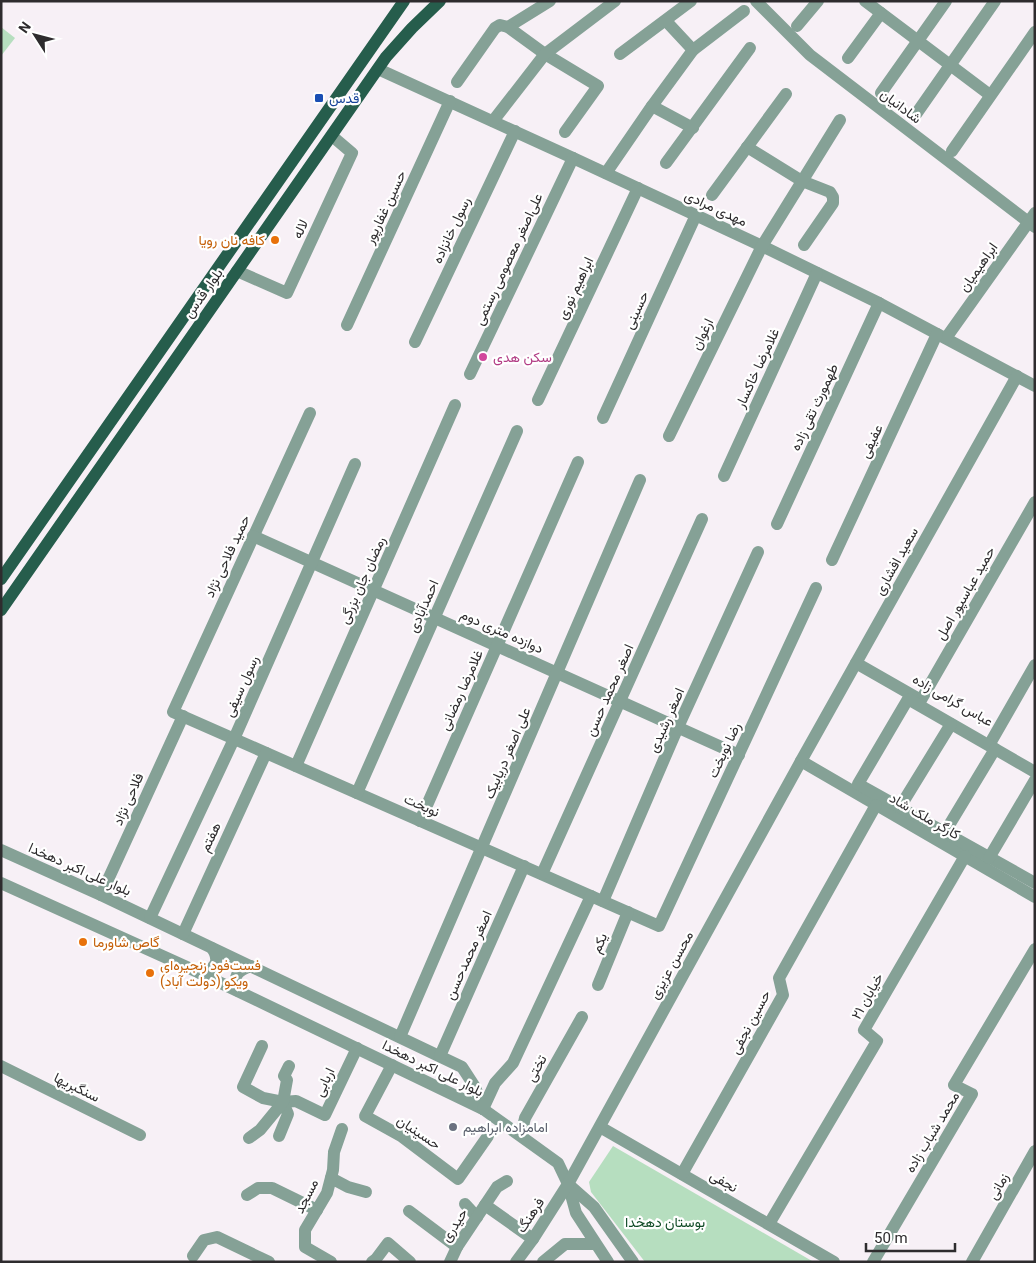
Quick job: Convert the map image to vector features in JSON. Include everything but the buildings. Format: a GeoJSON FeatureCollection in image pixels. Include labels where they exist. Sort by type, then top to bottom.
{"type":"FeatureCollection","features":[{"type":"Feature","properties":{"kind":"main road","name":"بلوار قدس"},"geometry":{"type":"LineString","coordinates":[[1,579],[404,1]]}},
{"type":"Feature","properties":{"kind":"main road","name":"بلوار قدس"},"geometry":{"type":"LineString","coordinates":[[1,610],[378,69],[412,28],[440,1]]}},
{"type":"Feature","properties":{"kind":"street"},"geometry":{"type":"LineString","coordinates":[[508,27],[550,1]]}},
{"type":"Feature","properties":{"kind":"street"},"geometry":{"type":"LineString","coordinates":[[493,121],[545,54],[614,1]]}},
{"type":"Feature","properties":{"kind":"street"},"geometry":{"type":"LineString","coordinates":[[620,54],[691,1]]}},
{"type":"Feature","properties":{"kind":"street","name":"شادانیان"},"geometry":{"type":"LineString","coordinates":[[756,1],[810,55],[1033,221]]}},
{"type":"Feature","properties":{"kind":"street"},"geometry":{"type":"LineString","coordinates":[[797,26],[818,1]]}},
{"type":"Feature","properties":{"kind":"street"},"geometry":{"type":"LineString","coordinates":[[865,1],[990,95]]}},
{"type":"Feature","properties":{"kind":"street"},"geometry":{"type":"LineString","coordinates":[[881,93],[946,1]]}},
{"type":"Feature","properties":{"kind":"street"},"geometry":{"type":"LineString","coordinates":[[914,117],[995,1]]}},
{"type":"Feature","properties":{"kind":"street"},"geometry":{"type":"LineString","coordinates":[[606,173],[693,50],[744,11]]}},
{"type":"Feature","properties":{"kind":"street"},"geometry":{"type":"LineString","coordinates":[[848,58],[881,13]]}},
{"type":"Feature","properties":{"kind":"street"},"geometry":{"type":"LineString","coordinates":[[666,21],[693,50]]}},
{"type":"Feature","properties":{"kind":"street"},"geometry":{"type":"LineString","coordinates":[[457,82],[495,28],[500,25],[508,27],[545,54],[598,86],[565,132]]}},
{"type":"Feature","properties":{"kind":"street"},"geometry":{"type":"LineString","coordinates":[[952,151],[1035,32]]}},
{"type":"Feature","properties":{"kind":"street"},"geometry":{"type":"LineString","coordinates":[[666,163],[750,48]]}},
{"type":"Feature","properties":{"kind":"street","name":"مهدی مرادی"},"geometry":{"type":"LineString","coordinates":[[378,69],[762,246],[879,303],[1035,386]]}},
{"type":"Feature","properties":{"kind":"street"},"geometry":{"type":"LineString","coordinates":[[712,195],[786,94]]}},
{"type":"Feature","properties":{"kind":"street","name":"حسین غفارپور"},"geometry":{"type":"LineString","coordinates":[[347,325],[450,101]]}},
{"type":"Feature","properties":{"kind":"street"},"geometry":{"type":"LineString","coordinates":[[652,106],[693,128]]}},
{"type":"Feature","properties":{"kind":"street","name":"ارغوان"},"geometry":{"type":"LineString","coordinates":[[669,436],[762,246],[840,120]]}},
{"type":"Feature","properties":{"kind":"street","name":"رسول خانزاده"},"geometry":{"type":"LineString","coordinates":[[415,342],[515,131]]}},
{"type":"Feature","properties":{"kind":"street","name":"لاله"},"geometry":{"type":"LineString","coordinates":[[237,271],[287,293],[352,153],[332,136]]}},
{"type":"Feature","properties":{"kind":"street"},"geometry":{"type":"LineString","coordinates":[[747,147],[802,181],[830,192],[833,197],[832,203],[804,245]]}},
{"type":"Feature","properties":{"kind":"street","name":"علی‌اصغر معصومی رستمی"},"geometry":{"type":"LineString","coordinates":[[470,374],[574,158]]}},
{"type":"Feature","properties":{"kind":"street","name":"ابراهیم نوری"},"geometry":{"type":"LineString","coordinates":[[538,400],[638,188]]}},
{"type":"Feature","properties":{"kind":"street","name":"حسینی"},"geometry":{"type":"LineString","coordinates":[[603,418],[696,216]]}},
{"type":"Feature","properties":{"kind":"street","name":"ابراهیمیان"},"geometry":{"type":"LineString","coordinates":[[942,336],[1033,221]]}},
{"type":"Feature","properties":{"kind":"street","name":"غلامرضا خاکسار"},"geometry":{"type":"LineString","coordinates":[[724,476],[817,273]]}},
{"type":"Feature","properties":{"kind":"street","name":"طهمورث تقی زاده"},"geometry":{"type":"LineString","coordinates":[[777,524],[879,303]]}},
{"type":"Feature","properties":{"kind":"street","name":"عفیفی"},"geometry":{"type":"LineString","coordinates":[[832,560],[942,336]]}},
{"type":"Feature","properties":{"kind":"street","name":"سعید افشاری"},"geometry":{"type":"LineString","coordinates":[[801,761],[1017,376]]}},
{"type":"Feature","properties":{"kind":"street","name":"رمضان جان بزرگی"},"geometry":{"type":"LineString","coordinates":[[296,766],[455,405]]}},
{"type":"Feature","properties":{"kind":"street","name":"حمید فلاحی نژاد"},"geometry":{"type":"LineString","coordinates":[[178,714],[253,536],[310,413]]}},
{"type":"Feature","properties":{"kind":"street","name":"احمدآبادی"},"geometry":{"type":"LineString","coordinates":[[357,793],[518,431]]}},
{"type":"Feature","properties":{"kind":"street","name":"غلامرضا رمضانی"},"geometry":{"type":"LineString","coordinates":[[420,821],[578,462]]}},
{"type":"Feature","properties":{"kind":"street","name":"رسول سیفی"},"geometry":{"type":"LineString","coordinates":[[150,918],[234,738],[354,464]]}},
{"type":"Feature","properties":{"kind":"street","name":"علی اصغر دریابیک"},"geometry":{"type":"LineString","coordinates":[[400,1037],[640,480]]}},
{"type":"Feature","properties":{"kind":"street","name":"حمید عباسپور اصل"},"geometry":{"type":"LineString","coordinates":[[921,700],[1035,502]]}},
{"type":"Feature","properties":{"kind":"street","name":"اصغر محمد حسن"},"geometry":{"type":"LineString","coordinates":[[542,874],[702,519]]}},
{"type":"Feature","properties":{"kind":"street","name":"دوازده متری دوم"},"geometry":{"type":"LineString","coordinates":[[253,536],[739,754]]}},
{"type":"Feature","properties":{"kind":"street","name":"اصغر رشیدی"},"geometry":{"type":"LineString","coordinates":[[604,901],[678,727],[758,552]]}},
{"type":"Feature","properties":{"kind":"street","name":"رضا نوبخت"},"geometry":{"type":"LineString","coordinates":[[659,926],[816,588]]}},
{"type":"Feature","properties":{"kind":"street","name":"عباس گرامی زاده"},"geometry":{"type":"LineString","coordinates":[[856,663],[994,745],[1035,764]]}},
{"type":"Feature","properties":{"kind":"street"},"geometry":{"type":"LineString","coordinates":[[945,832],[994,745],[1035,665]]}},
{"type":"Feature","properties":{"kind":"street"},"geometry":{"type":"LineString","coordinates":[[1034,881],[976,857],[945,832],[858,784],[908,699],[951,724],[994,745],[1035,772]]}},
{"type":"Feature","properties":{"kind":"street","name":"نوبخت"},"geometry":{"type":"LineString","coordinates":[[178,714],[659,926]]}},
{"type":"Feature","properties":{"kind":"street","name":"فلاحی نژاد"},"geometry":{"type":"LineString","coordinates":[[102,895],[178,714]]}},
{"type":"Feature","properties":{"kind":"street"},"geometry":{"type":"LineString","coordinates":[[900,807],[951,724]]}},
{"type":"Feature","properties":{"kind":"street","name":"هفتم"},"geometry":{"type":"LineString","coordinates":[[183,934],[266,753]]}},
{"type":"Feature","properties":{"kind":"street","name":"کارگر ملک شاد"},"geometry":{"type":"LineString","coordinates":[[801,761],[876,804],[976,857],[1035,897]]}},
{"type":"Feature","properties":{"kind":"street","name":"محسن عزیزی"},"geometry":{"type":"LineString","coordinates":[[568,1184],[801,761]]}},
{"type":"Feature","properties":{"kind":"street"},"geometry":{"type":"LineString","coordinates":[[976,857],[1035,780]]}},
{"type":"Feature","properties":{"kind":"street","name":"حسین نجفی"},"geometry":{"type":"LineString","coordinates":[[682,1174],[784,995],[778,978],[876,804]]}},
{"type":"Feature","properties":{"kind":"street","name":"بلوار علی اکبر دهخدا"},"geometry":{"type":"LineString","coordinates":[[1,850],[102,895],[462,1067],[475,1087],[483,1109]]}},
{"type":"Feature","properties":{"kind":"street","name":"خیابان ۲۱"},"geometry":{"type":"LineString","coordinates":[[769,1224],[877,1041],[864,1030],[976,857]]}},
{"type":"Feature","properties":{"kind":"street","name":"اصغر محمدحسن"},"geometry":{"type":"LineString","coordinates":[[440,1056],[524,866]]}},
{"type":"Feature","properties":{"kind":"street","name":"بلوار علی اکبر دهخدا"},"geometry":{"type":"LineString","coordinates":[[1,883],[200,973],[483,1109]]}},
{"type":"Feature","properties":{"kind":"street"},"geometry":{"type":"LineString","coordinates":[[591,896],[513,1063],[495,1083],[483,1109],[522,1135],[558,1163],[568,1184],[576,1213],[608,1262]]}},
{"type":"Feature","properties":{"kind":"street","name":"یکم"},"geometry":{"type":"LineString","coordinates":[[598,985],[628,912]]}},
{"type":"Feature","properties":{"kind":"street"},"geometry":{"type":"LineString","coordinates":[[200,973],[210,971],[216,964],[217,955],[212,948]]}},
{"type":"Feature","properties":{"kind":"street","name":"محمد شباب زاده"},"geometry":{"type":"LineString","coordinates":[[873,1262],[972,1094],[954,1085],[1035,949]]}},
{"type":"Feature","properties":{"kind":"street"},"geometry":{"type":"LineString","coordinates":[[238,991],[235,982],[237,975],[242,969],[251,966]]}},
{"type":"Feature","properties":{"kind":"street","name":"تختی"},"geometry":{"type":"LineString","coordinates":[[522,1135],[525,1118],[582,1016]]}},
{"type":"Feature","properties":{"kind":"street","name":"اربابی"},"geometry":{"type":"LineString","coordinates":[[262,1046],[244,1087],[263,1098],[282,1102],[296,1101],[325,1115],[357,1048]]}},
{"type":"Feature","properties":{"kind":"street","name":"حسینیان"},"geometry":{"type":"LineString","coordinates":[[392,1065],[365,1116],[401,1136],[458,1179],[488,1136]]}},
{"type":"Feature","properties":{"kind":"street","name":"سنگبریها"},"geometry":{"type":"LineString","coordinates":[[1,1066],[140,1135]]}},
{"type":"Feature","properties":{"kind":"street"},"geometry":{"type":"LineString","coordinates":[[249,1138],[260,1130],[282,1102],[287,1080],[284,1076],[289,1066]]}},
{"type":"Feature","properties":{"kind":"street"},"geometry":{"type":"LineString","coordinates":[[279,1136],[288,1114],[282,1102]]}},
{"type":"Feature","properties":{"kind":"street","name":"نجفی"},"geometry":{"type":"LineString","coordinates":[[600,1127],[834,1262]]}},
{"type":"Feature","properties":{"kind":"street","name":"مسجد"},"geometry":{"type":"LineString","coordinates":[[331,1262],[305,1247],[306,1230],[327,1193],[334,1170],[334,1152],[342,1129]]}},
{"type":"Feature","properties":{"kind":"street","name":"زمانی"},"geometry":{"type":"LineString","coordinates":[[972,1262],[1030,1171],[1035,1151]]}},
{"type":"Feature","properties":{"kind":"street"},"geometry":{"type":"LineString","coordinates":[[331,1178],[348,1187],[366,1192]]}},
{"type":"Feature","properties":{"kind":"street","name":"حیدری"},"geometry":{"type":"LineString","coordinates":[[450,1262],[457,1247],[497,1187],[507,1181]]}},
{"type":"Feature","properties":{"kind":"street"},"geometry":{"type":"LineString","coordinates":[[568,1184],[594,1207],[633,1262]]}},
{"type":"Feature","properties":{"kind":"street","name":"فرهنگ"},"geometry":{"type":"LineString","coordinates":[[516,1262],[568,1184]]}},
{"type":"Feature","properties":{"kind":"street"},"geometry":{"type":"LineString","coordinates":[[247,1195],[258,1188],[272,1188],[316,1210]]}},
{"type":"Feature","properties":{"kind":"street"},"geometry":{"type":"LineString","coordinates":[[466,1204],[477,1217]]}},
{"type":"Feature","properties":{"kind":"street","name":"حیدری"},"geometry":{"type":"LineString","coordinates":[[485,1205],[533,1239]]}},
{"type":"Feature","properties":{"kind":"street"},"geometry":{"type":"LineString","coordinates":[[410,1211],[457,1247]]}},
{"type":"Feature","properties":{"kind":"street"},"geometry":{"type":"LineString","coordinates":[[193,1256],[204,1240],[217,1237],[269,1262]]}},
{"type":"Feature","properties":{"kind":"street"},"geometry":{"type":"LineString","coordinates":[[372,1262],[388,1243],[410,1262]]}},
{"type":"Feature","properties":{"kind":"street"},"geometry":{"type":"LineString","coordinates":[[542,1262],[565,1244],[595,1244]]}},
{"type":"Feature","properties":{"kind":"green space"},"geometry":{"type":"Polygon","coordinates":[[[1,27],[15,38],[1,56],[1,27]]]}},
{"type":"Feature","properties":{"kind":"green space","name":"بوستان دهخدا"},"geometry":{"type":"Polygon","coordinates":[[[613,1146],[812,1261],[645,1262],[591,1192],[589,1182],[613,1146]]]}},
{"type":"Feature","properties":{"kind":"place","name":"قدس"},"geometry":{"type":"Point","coordinates":[319,98]}},
{"type":"Feature","properties":{"kind":"place","name":"کافه نان رویا"},"geometry":{"type":"Point","coordinates":[275,240]}},
{"type":"Feature","properties":{"kind":"place","name":"سكن هدى"},"geometry":{"type":"Point","coordinates":[483,357]}},
{"type":"Feature","properties":{"kind":"place","name":"گاص شاورما"},"geometry":{"type":"Point","coordinates":[83,942]}},
{"type":"Feature","properties":{"kind":"place","name":"فست‌فود زنجیره‌ای ویکو (دولت آباد)"},"geometry":{"type":"Point","coordinates":[150,973]}},
{"type":"Feature","properties":{"kind":"place","name":"امامزاده ابراهیم"},"geometry":{"type":"Point","coordinates":[453,1127]}}]}
